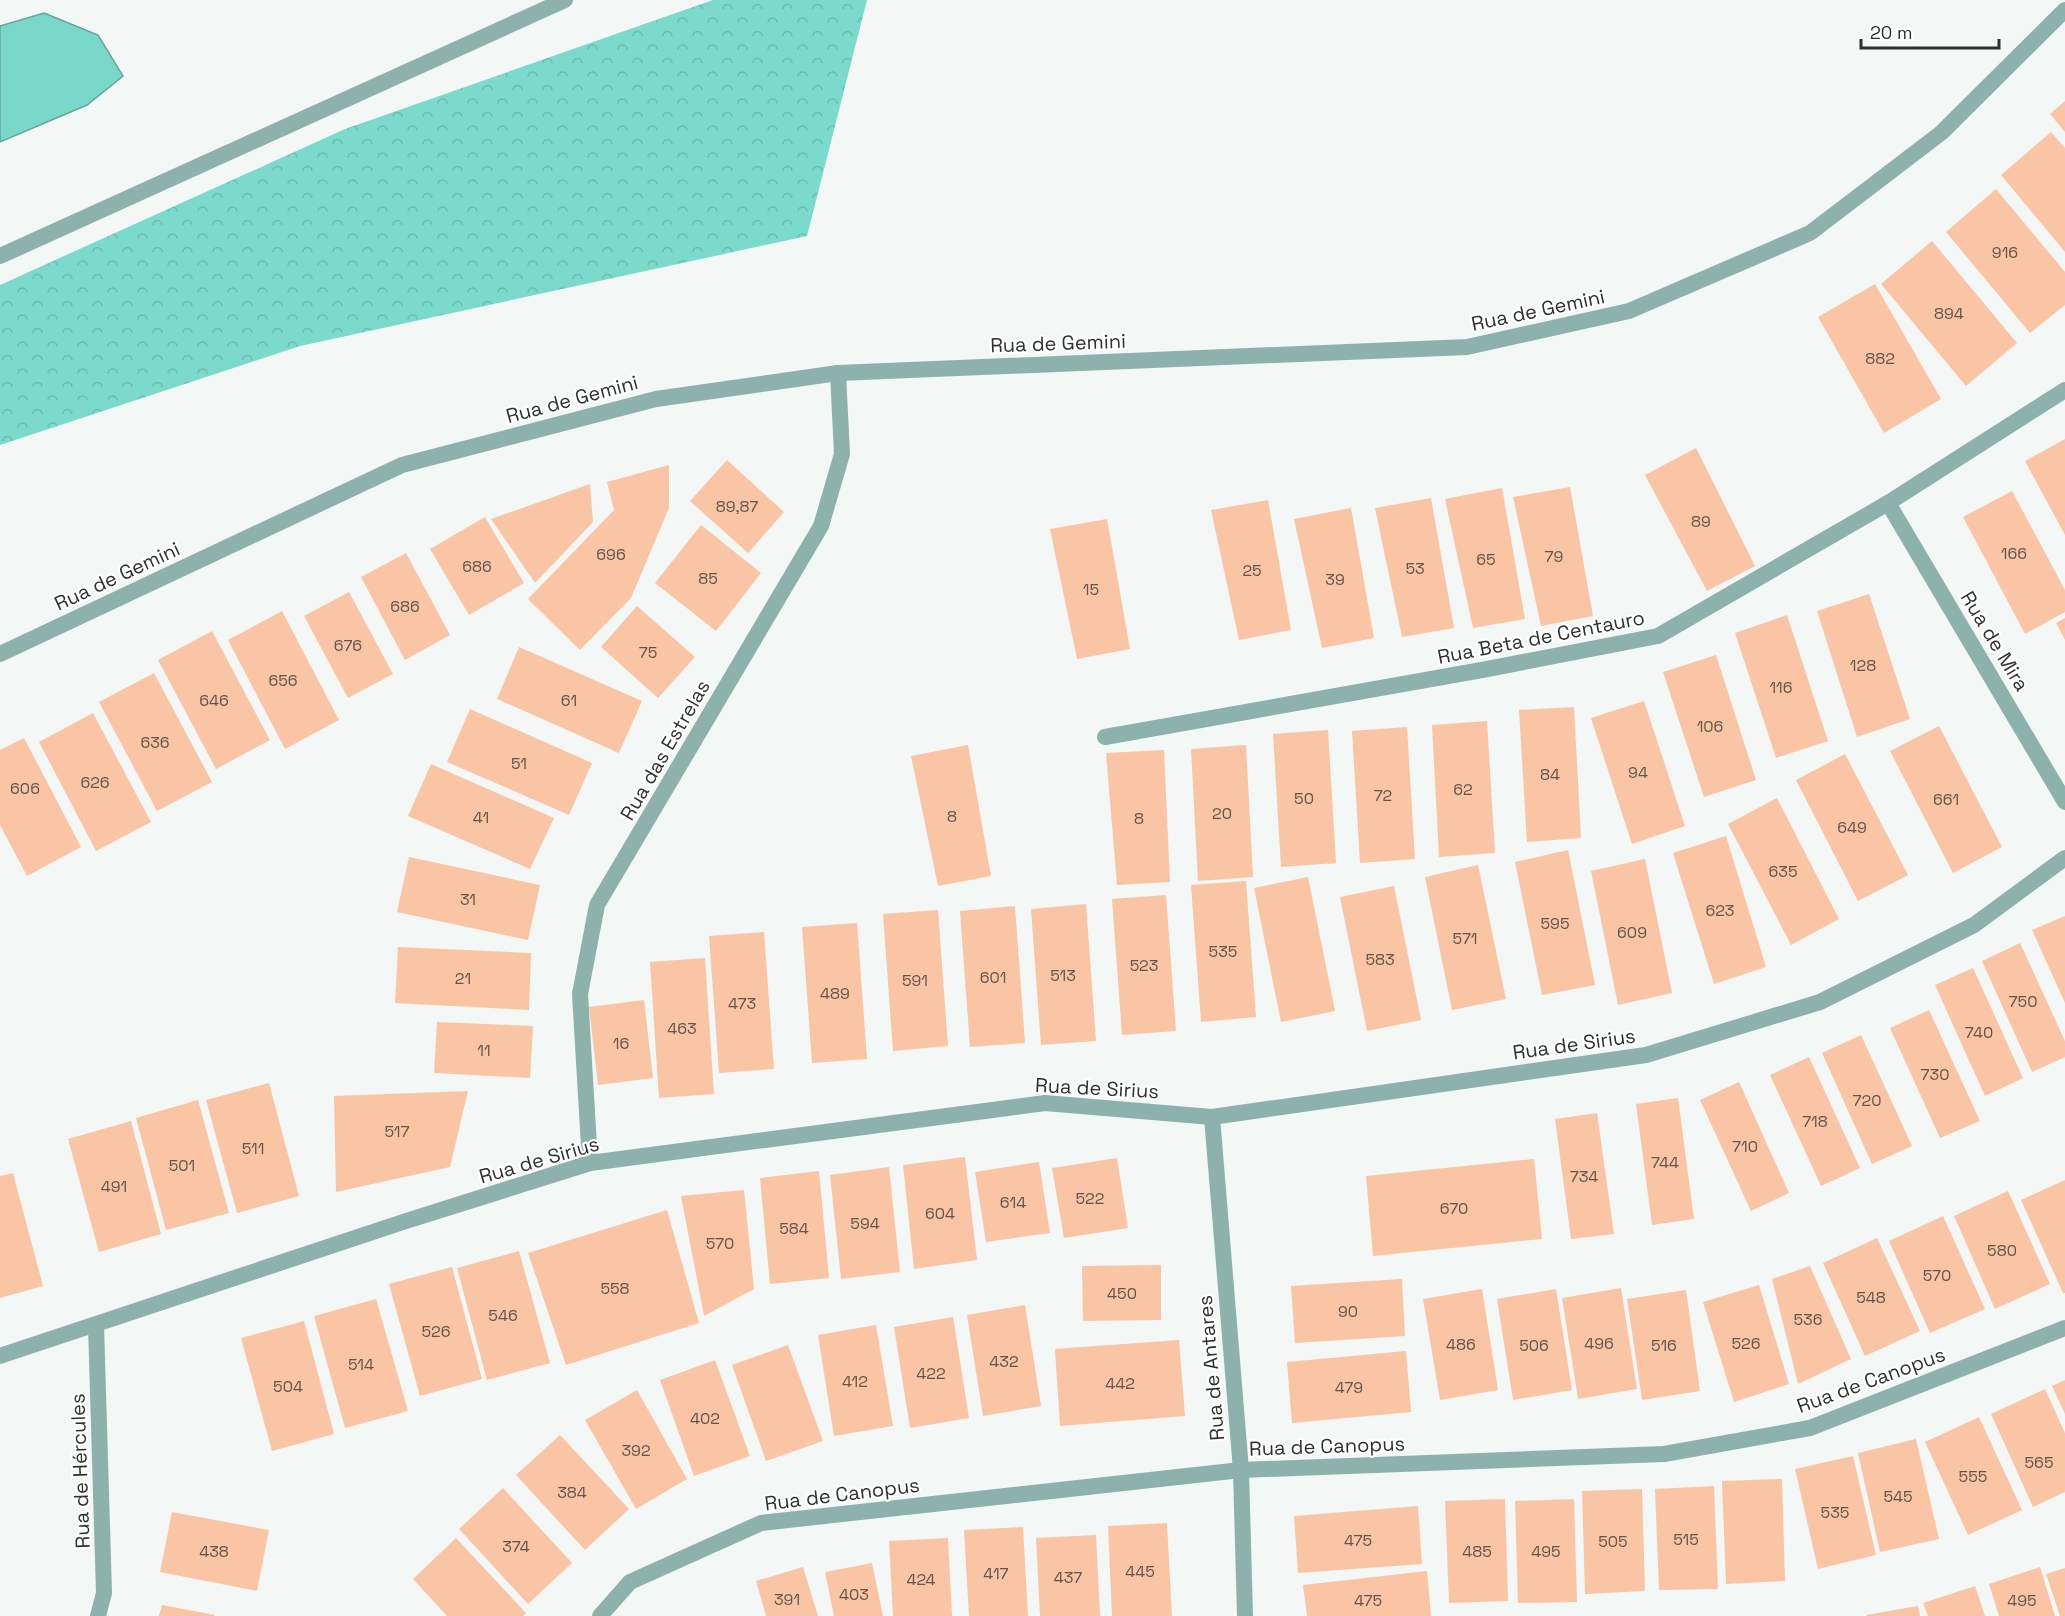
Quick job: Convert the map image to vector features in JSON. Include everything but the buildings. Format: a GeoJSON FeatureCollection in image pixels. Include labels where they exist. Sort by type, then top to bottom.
{"type":"FeatureCollection","features":[{"type":"Feature","properties":{"kind":"street"},"geometry":{"type":"LineString","coordinates":[[0,256],[565,0]]}},
{"type":"Feature","properties":{"kind":"street","name":"Rua de Gemini"},"geometry":{"type":"LineString","coordinates":[[0,654],[402,465],[656,399],[838,373],[1467,347],[1629,311],[1810,233],[1941,133],[2065,10]]}},
{"type":"Feature","properties":{"kind":"street","name":"Rua das Estrelas"},"geometry":{"type":"LineString","coordinates":[[590,1163],[580,994],[597,905],[820,526],[842,454],[838,373]]}},
{"type":"Feature","properties":{"kind":"street","name":"Rua Beta de Centauro"},"geometry":{"type":"LineString","coordinates":[[1105,737],[1482,670],[1658,636],[1888,502],[2065,390]]}},
{"type":"Feature","properties":{"kind":"street","name":"Rua de Mira"},"geometry":{"type":"LineString","coordinates":[[1888,502],[2065,802]]}},
{"type":"Feature","properties":{"kind":"street","name":"Rua de Sirius"},"geometry":{"type":"LineString","coordinates":[[0,1356],[590,1163],[1045,1103],[1212,1117],[1646,1055],[1820,1002],[1974,926],[2065,858]]}},
{"type":"Feature","properties":{"kind":"street","name":"Rua de Antares"},"geometry":{"type":"LineString","coordinates":[[1212,1117],[1241,1470],[1245,1616]]}},
{"type":"Feature","properties":{"kind":"street","name":"Rua de Hércules"},"geometry":{"type":"LineString","coordinates":[[96,1325],[104,1593],[98,1616]]}},
{"type":"Feature","properties":{"kind":"street","name":"Rua de Canopus"},"geometry":{"type":"LineString","coordinates":[[600,1616],[630,1582],[761,1523],[1241,1470],[1664,1454],[1810,1428],[2065,1328]]}},
{"type":"Feature","properties":{"kind":"green space"},"geometry":{"type":"Polygon","coordinates":[[[713,0],[867,0],[807,236],[300,346],[0,445],[0,285],[345,129],[713,0]]]}},
{"type":"Feature","properties":{"kind":"shaded area"},"geometry":{"type":"Polygon","coordinates":[[[44,13],[98,35],[123,76],[87,105],[0,142],[0,26],[44,13]]]}}]}
